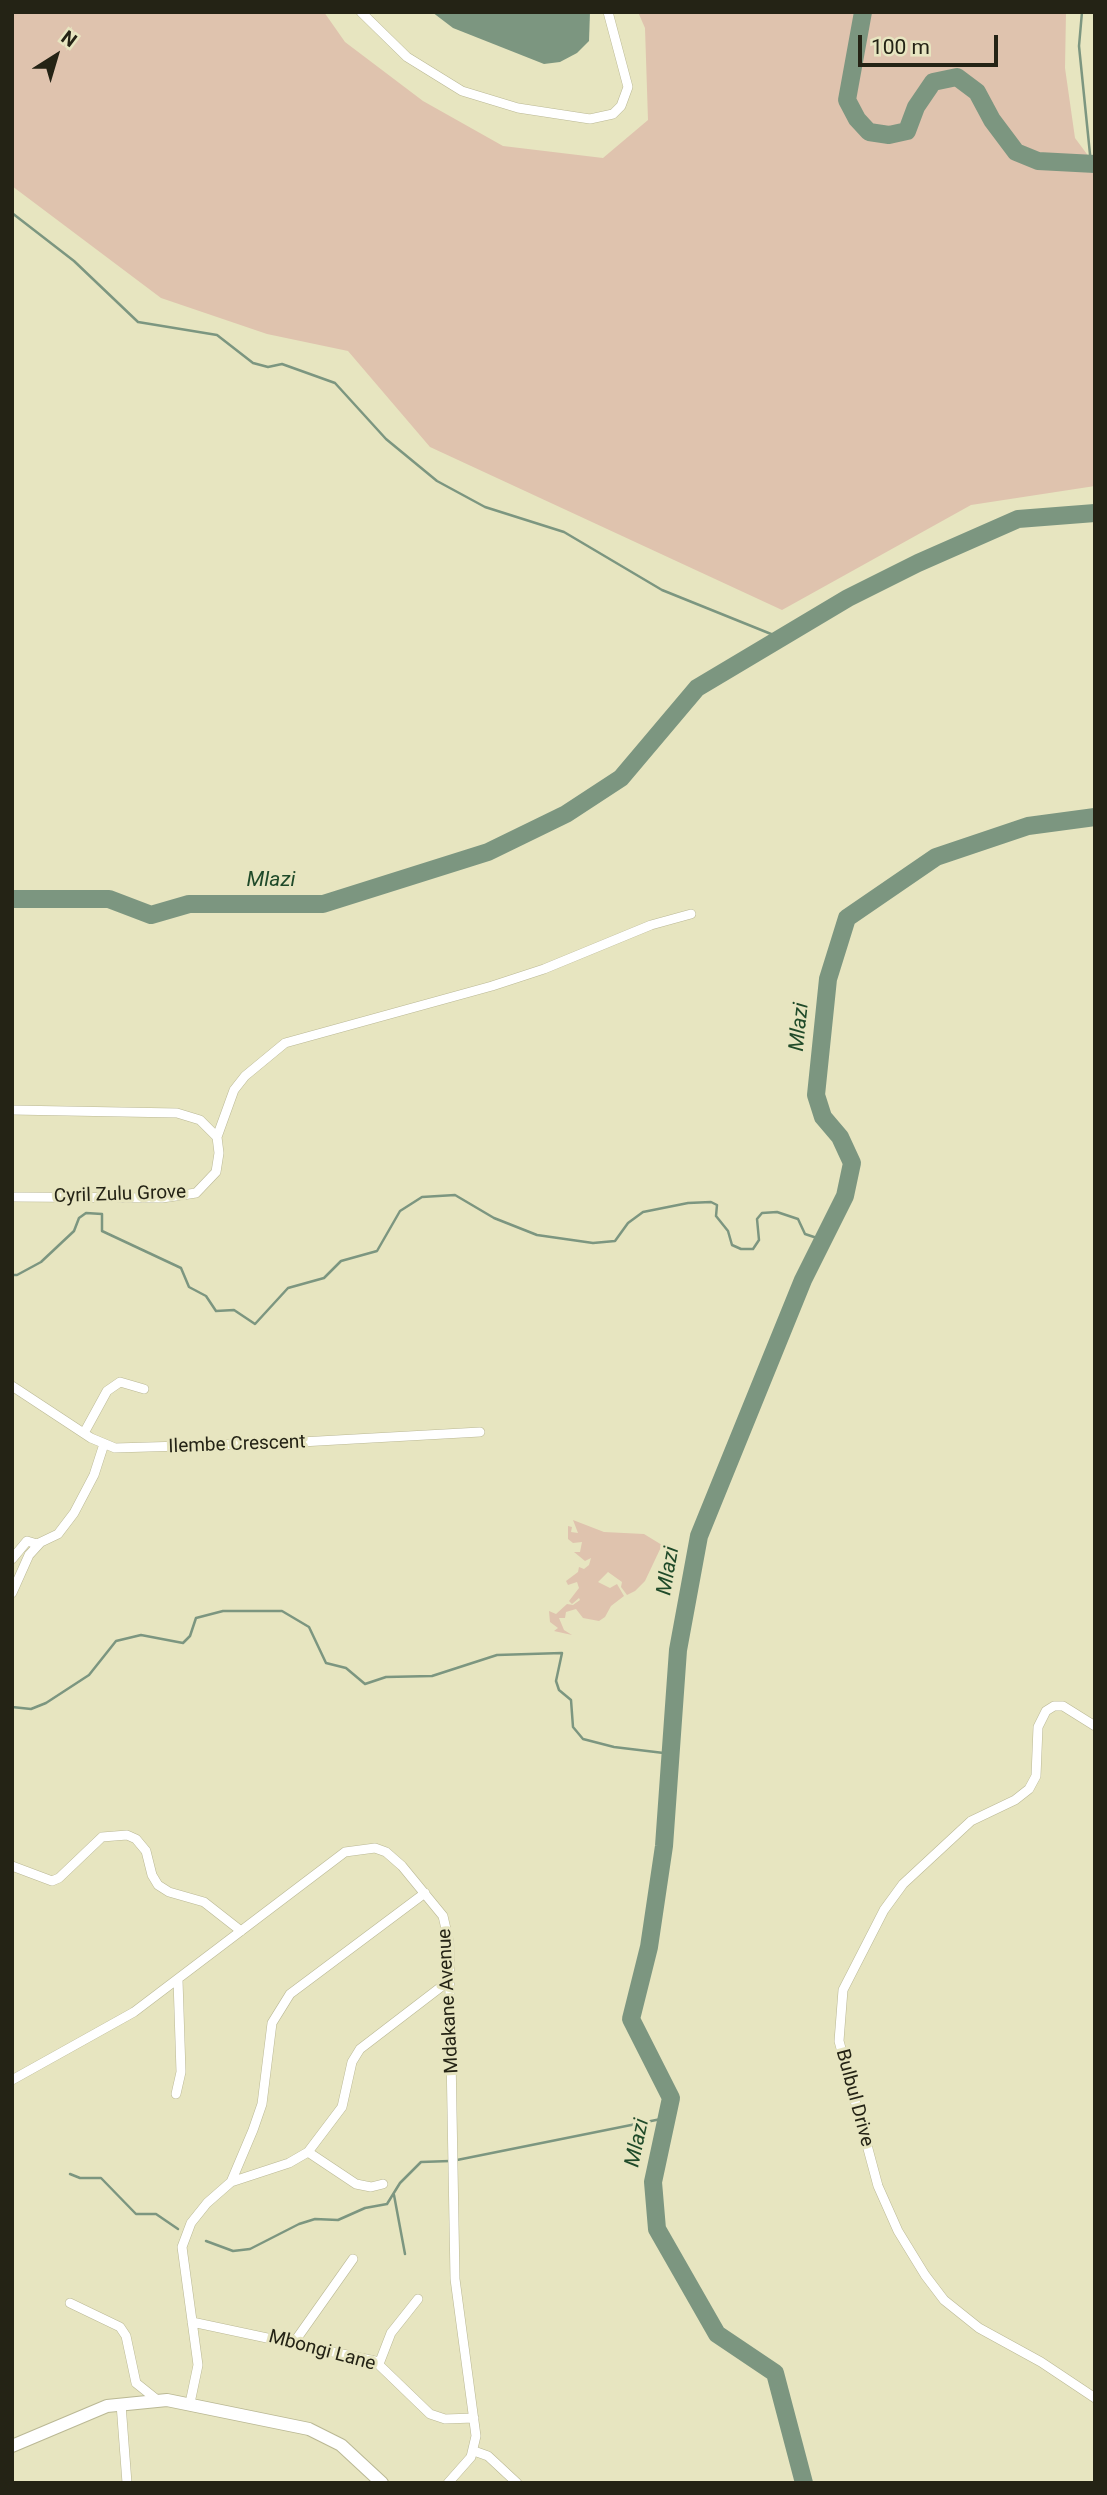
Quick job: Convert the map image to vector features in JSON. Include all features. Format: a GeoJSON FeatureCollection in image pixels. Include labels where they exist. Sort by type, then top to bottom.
{"type":"FeatureCollection","features":[{"type":"Feature","properties":{"kind":"street"},"geometry":{"type":"LineString","coordinates":[[361,12],[407,57],[462,91],[518,108],[590,120],[613,114],[621,106],[628,86],[608,12]]}},
{"type":"Feature","properties":{"kind":"street","name":"Cyril Zulu Grove"},"geometry":{"type":"LineString","coordinates":[[12,1197],[188,1196],[204,1188],[216,1172],[219,1153],[217,1137],[234,1090],[245,1076],[285,1043],[492,986],[544,969],[651,925],[691,914]]}},
{"type":"Feature","properties":{"kind":"street"},"geometry":{"type":"LineString","coordinates":[[12,1110],[177,1113],[200,1120],[217,1137]]}},
{"type":"Feature","properties":{"kind":"street"},"geometry":{"type":"LineString","coordinates":[[84,1433],[107,1391],[120,1382],[144,1389]]}},
{"type":"Feature","properties":{"kind":"street","name":"Ilembe Crescent"},"geometry":{"type":"LineString","coordinates":[[12,1386],[104,1444],[139,1449],[448,1436],[480,1432]]}},
{"type":"Feature","properties":{"kind":"street"},"geometry":{"type":"LineString","coordinates":[[12,1593],[29,1555],[40,1543],[58,1534],[74,1513],[94,1475],[104,1444]]}},
{"type":"Feature","properties":{"kind":"street"},"geometry":{"type":"LineString","coordinates":[[12,1559],[27,1541],[40,1543]]}},
{"type":"Feature","properties":{"kind":"street","name":"Bulbul Drive"},"geometry":{"type":"LineString","coordinates":[[1095,1726],[1063,1706],[1054,1706],[1045,1711],[1038,1727],[1038,1770],[1034,1783],[1015,1800],[971,1821],[903,1884],[884,1910],[843,1990],[839,2025],[846,2074],[878,2186],[898,2231],[925,2275],[944,2300],[979,2328],[1041,2362],[1095,2398]]}},
{"type":"Feature","properties":{"kind":"street"},"geometry":{"type":"LineString","coordinates":[[12,1866],[52,1881],[59,1878],[102,1837],[127,1835],[136,1839],[146,1851],[152,1875],[158,1885],[169,1892],[204,1902],[241,1931]]}},
{"type":"Feature","properties":{"kind":"street","name":"Mdakane Avenue"},"geometry":{"type":"LineString","coordinates":[[12,2080],[127,2017],[335,1859],[362,1847],[375,1848],[391,1855],[447,1923],[456,2279],[474,2418],[474,2451]]}},
{"type":"Feature","properties":{"kind":"street"},"geometry":{"type":"LineString","coordinates":[[231,2182],[259,2116],[268,2035],[282,2003],[425,1893]]}},
{"type":"Feature","properties":{"kind":"street"},"geometry":{"type":"LineString","coordinates":[[176,2094],[181,2072],[178,1980]]}},
{"type":"Feature","properties":{"kind":"street"},"geometry":{"type":"LineString","coordinates":[[190,2403],[198,2365],[182,2262],[185,2235],[202,2208],[231,2182],[274,2169],[308,2152],[342,2107],[352,2062],[360,2049],[450,1980]]}},
{"type":"Feature","properties":{"kind":"street"},"geometry":{"type":"LineString","coordinates":[[308,2152],[356,2184],[371,2187],[383,2184]]}},
{"type":"Feature","properties":{"kind":"street"},"geometry":{"type":"LineString","coordinates":[[295,2342],[353,2259]]}},
{"type":"Feature","properties":{"kind":"street"},"geometry":{"type":"LineString","coordinates":[[379,2364],[391,2333],[418,2299]]}},
{"type":"Feature","properties":{"kind":"street"},"geometry":{"type":"LineString","coordinates":[[70,2303],[120,2327],[126,2336],[136,2384],[156,2399]]}},
{"type":"Feature","properties":{"kind":"street","name":"Mbongi Lane"},"geometry":{"type":"LineString","coordinates":[[192,2322],[295,2342],[379,2364],[430,2414],[445,2419],[474,2418]]}},
{"type":"Feature","properties":{"kind":"street"},"geometry":{"type":"LineString","coordinates":[[12,2446],[92,2411],[156,2399],[190,2403],[309,2430],[341,2445],[382,2483]]}},
{"type":"Feature","properties":{"kind":"street"},"geometry":{"type":"LineString","coordinates":[[121,2404],[127,2483]]}},
{"type":"Feature","properties":{"kind":"street"},"geometry":{"type":"LineString","coordinates":[[448,2483],[474,2451],[488,2456],[517,2483]]}},
{"type":"Feature","properties":{"kind":"shaded area"},"geometry":{"type":"Polygon","coordinates":[[[12,12],[324,12],[345,42],[423,101],[503,146],[603,158],[648,120],[645,28],[638,12],[1066,12],[1065,68],[1075,138],[1095,165],[1095,486],[971,505],[782,610],[430,447],[348,351],[267,334],[161,298],[12,186],[12,12]]]}},
{"type":"Feature","properties":{"kind":"shaded area"},"geometry":{"type":"Polygon","coordinates":[[[432,12],[590,12],[589,41],[577,53],[560,62],[544,64],[453,28],[432,12]]]}},
{"type":"Feature","properties":{"kind":"shaded area"},"geometry":{"type":"Polygon","coordinates":[[[573,1520],[604,1532],[644,1534],[662,1545],[645,1581],[635,1591],[627,1595],[621,1587],[622,1582],[608,1572],[598,1582],[610,1588],[617,1584],[624,1596],[611,1606],[605,1617],[599,1621],[583,1618],[576,1609],[566,1612],[565,1618],[559,1618],[564,1630],[572,1635],[554,1631],[558,1628],[550,1622],[549,1611],[556,1614],[567,1604],[573,1605],[580,1600],[579,1598],[572,1604],[569,1601],[579,1588],[577,1582],[568,1585],[566,1581],[578,1572],[579,1567],[584,1569],[589,1565],[591,1558],[585,1561],[574,1552],[580,1552],[582,1542],[573,1543],[568,1539],[568,1526],[572,1527],[571,1532],[578,1533],[573,1520]]]}},
{"type":"Feature","properties":{"kind":"waterway"},"geometry":{"type":"LineString","coordinates":[[863,12],[847,100],[857,119],[869,132],[889,135],[907,131],[916,107],[933,82],[957,77],[977,92],[992,120],[1016,152],[1038,161],[1095,164]]}},
{"type":"Feature","properties":{"kind":"waterway"},"geometry":{"type":"LineString","coordinates":[[1082,12],[1079,46],[1091,164]]}},
{"type":"Feature","properties":{"kind":"waterway"},"geometry":{"type":"LineString","coordinates":[[12,213],[74,261],[138,322],[217,335],[253,363],[268,367],[282,364],[335,383],[386,439],[437,481],[485,507],[564,532],[662,590],[781,638]]}},
{"type":"Feature","properties":{"kind":"waterway","name":"Mlazi"},"geometry":{"type":"LineString","coordinates":[[12,899],[109,899],[151,915],[189,904],[323,904],[488,852],[566,814],[621,778],[697,688],[848,598],[918,563],[1018,519],[1095,513]]}},
{"type":"Feature","properties":{"kind":"waterway","name":"Mlazi"},"geometry":{"type":"LineString","coordinates":[[804,2483],[775,2373],[717,2334],[657,2229],[653,2182],[671,2098],[631,2019],[649,1947],[664,1846],[678,1650],[699,1536],[803,1280],[845,1196],[852,1163],[840,1137],[823,1117],[816,1095],[828,979],[847,918],[936,857],[1028,826],[1095,817]]}},
{"type":"Feature","properties":{"kind":"waterway"},"geometry":{"type":"LineString","coordinates":[[12,1275],[41,1262],[74,1231],[79,1218],[86,1213],[102,1214],[102,1231],[181,1268],[189,1287],[206,1296],[216,1311],[234,1310],[255,1324],[288,1288],[324,1278],[341,1261],[377,1251],[400,1211],[422,1197],[455,1195],[494,1218],[537,1235],[593,1243],[615,1241],[628,1223],[643,1212],[688,1203],[711,1202],[717,1205],[716,1216],[728,1231],[732,1245],[741,1249],[753,1249],[759,1240],[757,1219],[762,1213],[777,1212],[798,1219],[805,1234],[823,1240]]}},
{"type":"Feature","properties":{"kind":"waterway"},"geometry":{"type":"LineString","coordinates":[[12,1707],[31,1709],[46,1703],[89,1675],[116,1641],[141,1635],[183,1643],[190,1636],[196,1618],[223,1611],[282,1611],[309,1627],[326,1663],[346,1668],[365,1684],[386,1677],[432,1676],[497,1655],[562,1653],[556,1681],[559,1690],[571,1700],[573,1727],[583,1739],[614,1747],[672,1754]]}},
{"type":"Feature","properties":{"kind":"waterway"},"geometry":{"type":"LineString","coordinates":[[457,2160],[666,2118]]}},
{"type":"Feature","properties":{"kind":"waterway"},"geometry":{"type":"LineString","coordinates":[[206,2241],[233,2251],[250,2249],[299,2224],[315,2219],[338,2220],[365,2208],[387,2204],[400,2183],[421,2162],[450,2161]]}},
{"type":"Feature","properties":{"kind":"waterway"},"geometry":{"type":"LineString","coordinates":[[70,2174],[80,2178],[101,2178],[136,2214],[156,2214],[178,2229]]}},
{"type":"Feature","properties":{"kind":"waterway"},"geometry":{"type":"LineString","coordinates":[[394,2195],[405,2254]]}}]}
